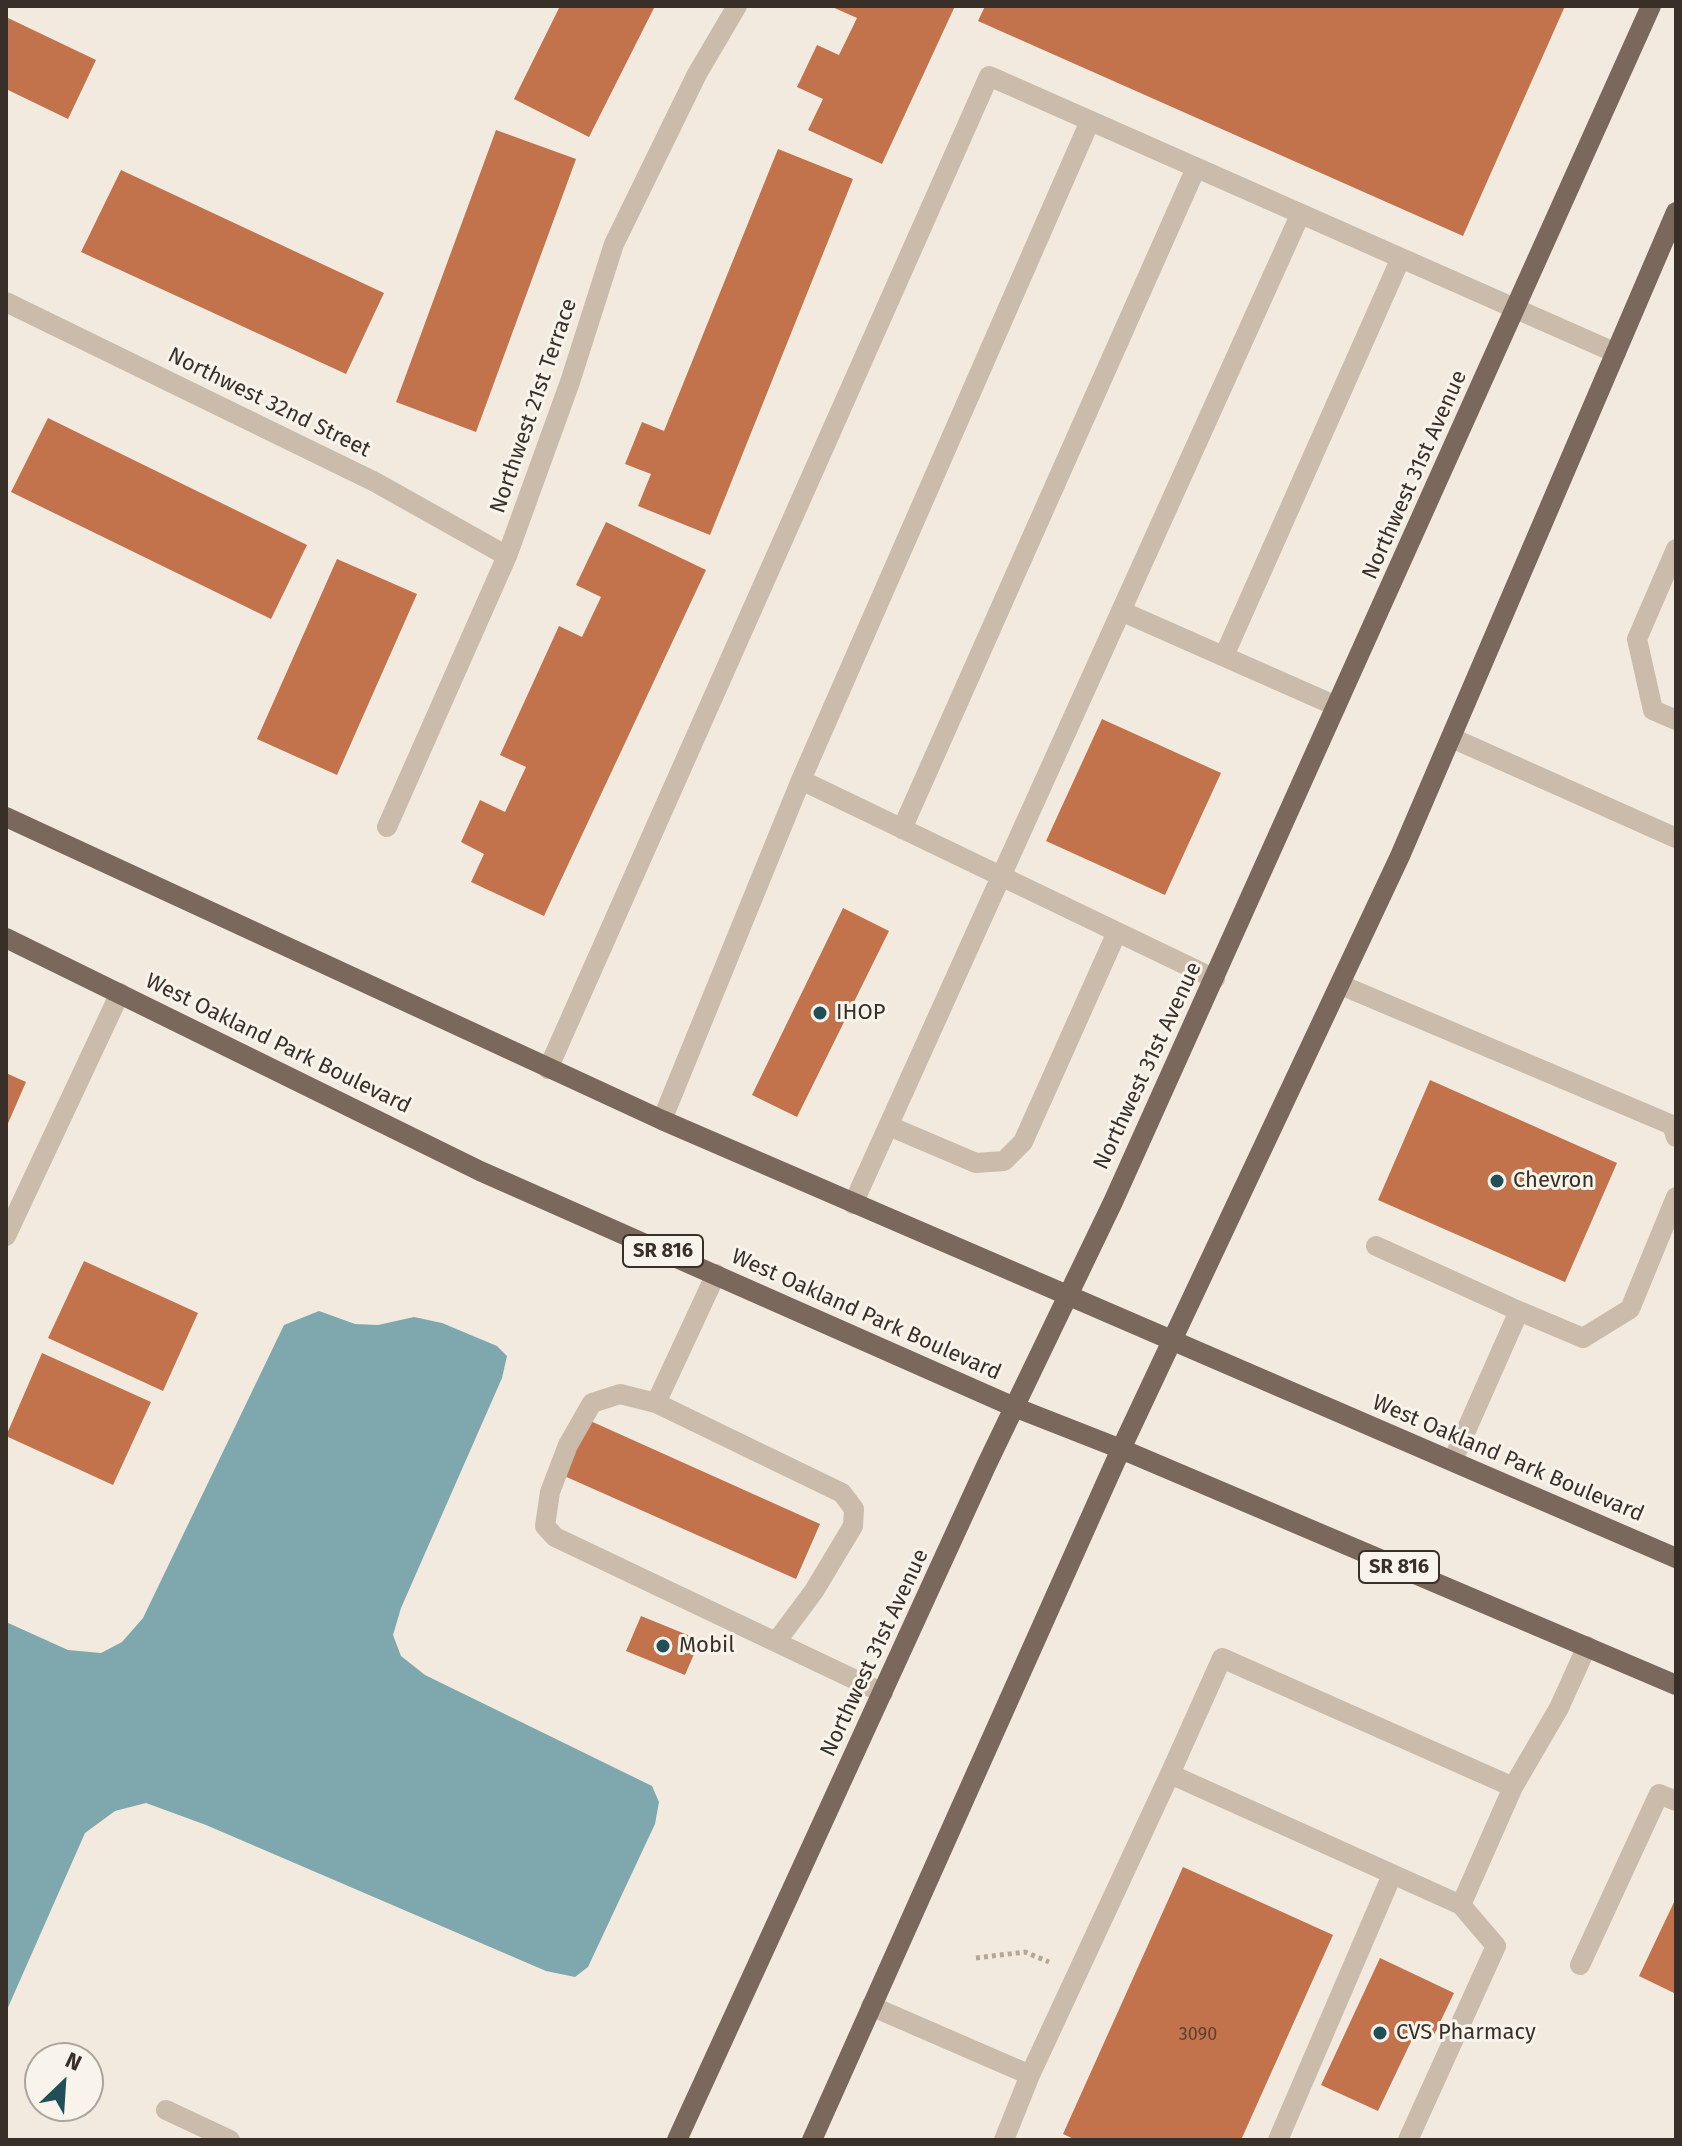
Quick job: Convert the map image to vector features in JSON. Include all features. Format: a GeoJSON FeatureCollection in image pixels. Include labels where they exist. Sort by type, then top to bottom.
{"type":"FeatureCollection","features":[{"type":"Feature","properties":{"kind":"main road","name":"Northwest 31st Avenue"},"geometry":{"type":"LineString","coordinates":[[677,2140],[1014,1407],[1215,979],[1651,6]]}},
{"type":"Feature","properties":{"kind":"main road"},"geometry":{"type":"LineString","coordinates":[[812,2140],[1121,1449],[1341,985],[1452,738],[1676,212]]}},
{"type":"Feature","properties":{"kind":"main road","name":"West Oakland Park Boulevard"},"geometry":{"type":"LineString","coordinates":[[6,817],[662,1120],[1676,1558]]}},
{"type":"Feature","properties":{"kind":"main road","name":"West Oakland Park Boulevard"},"geometry":{"type":"LineString","coordinates":[[6,938],[480,1171],[1014,1407],[1121,1449],[1676,1685]]}},
{"type":"Feature","properties":{"kind":"street","name":"Northwest 21st Terrace"},"geometry":{"type":"LineString","coordinates":[[387,827],[507,556],[570,382],[614,244],[697,74],[737,6]]}},
{"type":"Feature","properties":{"kind":"street"},"geometry":{"type":"LineString","coordinates":[[548,1069],[989,76],[1616,353]]}},
{"type":"Feature","properties":{"kind":"street"},"geometry":{"type":"LineString","coordinates":[[662,1120],[801,780],[1090,121]]}},
{"type":"Feature","properties":{"kind":"street"},"geometry":{"type":"LineString","coordinates":[[902,829],[1196,168]]}},
{"type":"Feature","properties":{"kind":"street"},"geometry":{"type":"LineString","coordinates":[[853,1204],[1300,215]]}},
{"type":"Feature","properties":{"kind":"street"},"geometry":{"type":"LineString","coordinates":[[1224,656],[1400,260]]}},
{"type":"Feature","properties":{"kind":"street","name":"Northwest 32nd Street"},"geometry":{"type":"LineString","coordinates":[[6,302],[375,482],[507,556]]}},
{"type":"Feature","properties":{"kind":"street"},"geometry":{"type":"LineString","coordinates":[[1676,549],[1637,639],[1653,710],[1676,720]]}},
{"type":"Feature","properties":{"kind":"street"},"geometry":{"type":"LineString","coordinates":[[1121,611],[1336,706]]}},
{"type":"Feature","properties":{"kind":"street"},"geometry":{"type":"LineString","coordinates":[[1452,738],[1676,838]]}},
{"type":"Feature","properties":{"kind":"street"},"geometry":{"type":"LineString","coordinates":[[801,780],[1215,979]]}},
{"type":"Feature","properties":{"kind":"street"},"geometry":{"type":"LineString","coordinates":[[889,1126],[976,1163],[1004,1161],[1023,1142],[1117,932]]}},
{"type":"Feature","properties":{"kind":"street"},"geometry":{"type":"LineString","coordinates":[[1341,985],[1672,1125],[1676,1137]]}},
{"type":"Feature","properties":{"kind":"street"},"geometry":{"type":"LineString","coordinates":[[6,1236],[120,993]]}},
{"type":"Feature","properties":{"kind":"street"},"geometry":{"type":"LineString","coordinates":[[1376,1246],[1583,1338],[1630,1309],[1676,1197]]}},
{"type":"Feature","properties":{"kind":"street"},"geometry":{"type":"LineString","coordinates":[[656,1403],[716,1274]]}},
{"type":"Feature","properties":{"kind":"street"},"geometry":{"type":"LineString","coordinates":[[1453,1460],[1519,1311]]}},
{"type":"Feature","properties":{"kind":"street"},"geometry":{"type":"LineString","coordinates":[[776,1642],[814,1591],[853,1526],[854,1509],[842,1493],[656,1403],[620,1394],[592,1403],[568,1445],[554,1480],[545,1526],[555,1537],[883,1693]]}},
{"type":"Feature","properties":{"kind":"street"},"geometry":{"type":"LineString","coordinates":[[1461,1905],[1513,1787],[1559,1708],[1587,1646]]}},
{"type":"Feature","properties":{"kind":"street"},"geometry":{"type":"LineString","coordinates":[[1004,2140],[1030,2075],[1222,1658],[1513,1787]]}},
{"type":"Feature","properties":{"kind":"street"},"geometry":{"type":"LineString","coordinates":[[1170,1774],[1461,1905],[1496,1946],[1407,2137]]}},
{"type":"Feature","properties":{"kind":"street"},"geometry":{"type":"LineString","coordinates":[[1580,1965],[1659,1794],[1676,1801]]}},
{"type":"Feature","properties":{"kind":"street"},"geometry":{"type":"LineString","coordinates":[[1278,2140],[1392,1875]]}},
{"type":"Feature","properties":{"kind":"street"},"geometry":{"type":"LineString","coordinates":[[871,2006],[1030,2075]]}},
{"type":"Feature","properties":{"kind":"street"},"geometry":{"type":"LineString","coordinates":[[166,2110],[230,2140]]}},
{"type":"Feature","properties":{"kind":"path"},"geometry":{"type":"LineString","coordinates":[[976,1958],[1025,1952],[1049,1962]]}},
{"type":"Feature","properties":{"kind":"water"},"geometry":{"type":"Polygon","coordinates":[[[319,1311],[355,1324],[378,1325],[414,1317],[442,1323],[497,1346],[507,1356],[502,1378],[401,1608],[393,1635],[401,1656],[425,1675],[652,1786],[659,1802],[655,1824],[588,1967],[575,1977],[546,1971],[206,1825],[146,1803],[115,1811],[85,1833],[6,2012],[6,1622],[68,1650],[101,1653],[122,1642],[143,1618],[284,1325],[319,1311]]]}},
{"type":"Feature","properties":{"kind":"building"},"geometry":{"type":"Polygon","coordinates":[[[560,6],[655,6],[589,137],[514,99],[560,6]]]}},
{"type":"Feature","properties":{"kind":"building"},"geometry":{"type":"Polygon","coordinates":[[[830,6],[955,6],[882,164],[808,130],[823,99],[797,87],[817,45],[839,55],[857,18],[830,6]]]}},
{"type":"Feature","properties":{"kind":"building"},"geometry":{"type":"Polygon","coordinates":[[[985,6],[1565,6],[1463,236],[978,21],[985,6]]]}},
{"type":"Feature","properties":{"kind":"building"},"geometry":{"type":"Polygon","coordinates":[[[6,17],[96,60],[68,119],[6,89],[6,17]]]}},
{"type":"Feature","properties":{"kind":"building"},"geometry":{"type":"Polygon","coordinates":[[[496,130],[576,159],[476,432],[396,402],[496,130]]]}},
{"type":"Feature","properties":{"kind":"building"},"geometry":{"type":"Polygon","coordinates":[[[778,149],[853,179],[710,535],[638,506],[651,474],[625,464],[642,422],[664,431],[778,149]]]}},
{"type":"Feature","properties":{"kind":"building"},"geometry":{"type":"Polygon","coordinates":[[[121,170],[384,293],[346,374],[81,252],[121,170]]]}},
{"type":"Feature","properties":{"kind":"building"},"geometry":{"type":"Polygon","coordinates":[[[48,418],[307,545],[271,619],[11,492],[48,418]]]}},
{"type":"Feature","properties":{"kind":"building"},"geometry":{"type":"Polygon","coordinates":[[[606,522],[706,570],[544,916],[471,882],[484,854],[461,842],[480,800],[505,812],[526,767],[500,755],[559,626],[582,637],[601,597],[576,585],[606,522]]]}},
{"type":"Feature","properties":{"kind":"building"},"geometry":{"type":"Polygon","coordinates":[[[337,559],[417,594],[337,775],[257,739],[337,559]]]}},
{"type":"Feature","properties":{"kind":"building"},"geometry":{"type":"Polygon","coordinates":[[[1102,719],[1221,773],[1165,895],[1046,841],[1102,719]]]}},
{"type":"Feature","properties":{"kind":"building","name":"IHOP"},"geometry":{"type":"Polygon","coordinates":[[[843,908],[889,931],[797,1117],[752,1095],[843,908]]]}},
{"type":"Feature","properties":{"kind":"building"},"geometry":{"type":"Polygon","coordinates":[[[6,1073],[26,1082],[6,1128],[6,1073]]]}},
{"type":"Feature","properties":{"kind":"building","name":"Chevron"},"geometry":{"type":"Polygon","coordinates":[[[1430,1080],[1617,1163],[1565,1282],[1378,1200],[1430,1080]]]}},
{"type":"Feature","properties":{"kind":"building"},"geometry":{"type":"Polygon","coordinates":[[[84,1261],[198,1313],[163,1391],[48,1338],[84,1261]]]}},
{"type":"Feature","properties":{"kind":"building"},"geometry":{"type":"Polygon","coordinates":[[[42,1353],[151,1402],[113,1485],[6,1436],[42,1353]]]}},
{"type":"Feature","properties":{"kind":"building"},"geometry":{"type":"Polygon","coordinates":[[[586,1419],[820,1524],[796,1579],[562,1475],[586,1419]]]}},
{"type":"Feature","properties":{"kind":"building","name":"Mobil"},"geometry":{"type":"Polygon","coordinates":[[[641,1616],[700,1640],[685,1675],[626,1651],[641,1616]]]}},
{"type":"Feature","properties":{"kind":"building"},"geometry":{"type":"Polygon","coordinates":[[[1183,1867],[1333,1935],[1241,2140],[1076,2140],[1063,2134],[1183,1867]]]}},
{"type":"Feature","properties":{"kind":"building"},"geometry":{"type":"Polygon","coordinates":[[[1676,1898],[1676,1994],[1639,1976],[1676,1898]]]}},
{"type":"Feature","properties":{"kind":"building","name":"CVS Pharmacy"},"geometry":{"type":"Polygon","coordinates":[[[1380,1958],[1454,1993],[1433,2037],[1417,2029],[1378,2111],[1321,2085],[1380,1958]]]}},
{"type":"Feature","properties":{"kind":"place","name":"IHOP"},"geometry":{"type":"Point","coordinates":[820,1013]}},
{"type":"Feature","properties":{"kind":"place","name":"Chevron"},"geometry":{"type":"Point","coordinates":[1497,1181]}},
{"type":"Feature","properties":{"kind":"place","name":"Mobil"},"geometry":{"type":"Point","coordinates":[663,1646]}},
{"type":"Feature","properties":{"kind":"place","name":"CVS Pharmacy"},"geometry":{"type":"Point","coordinates":[1380,2033]}}]}
